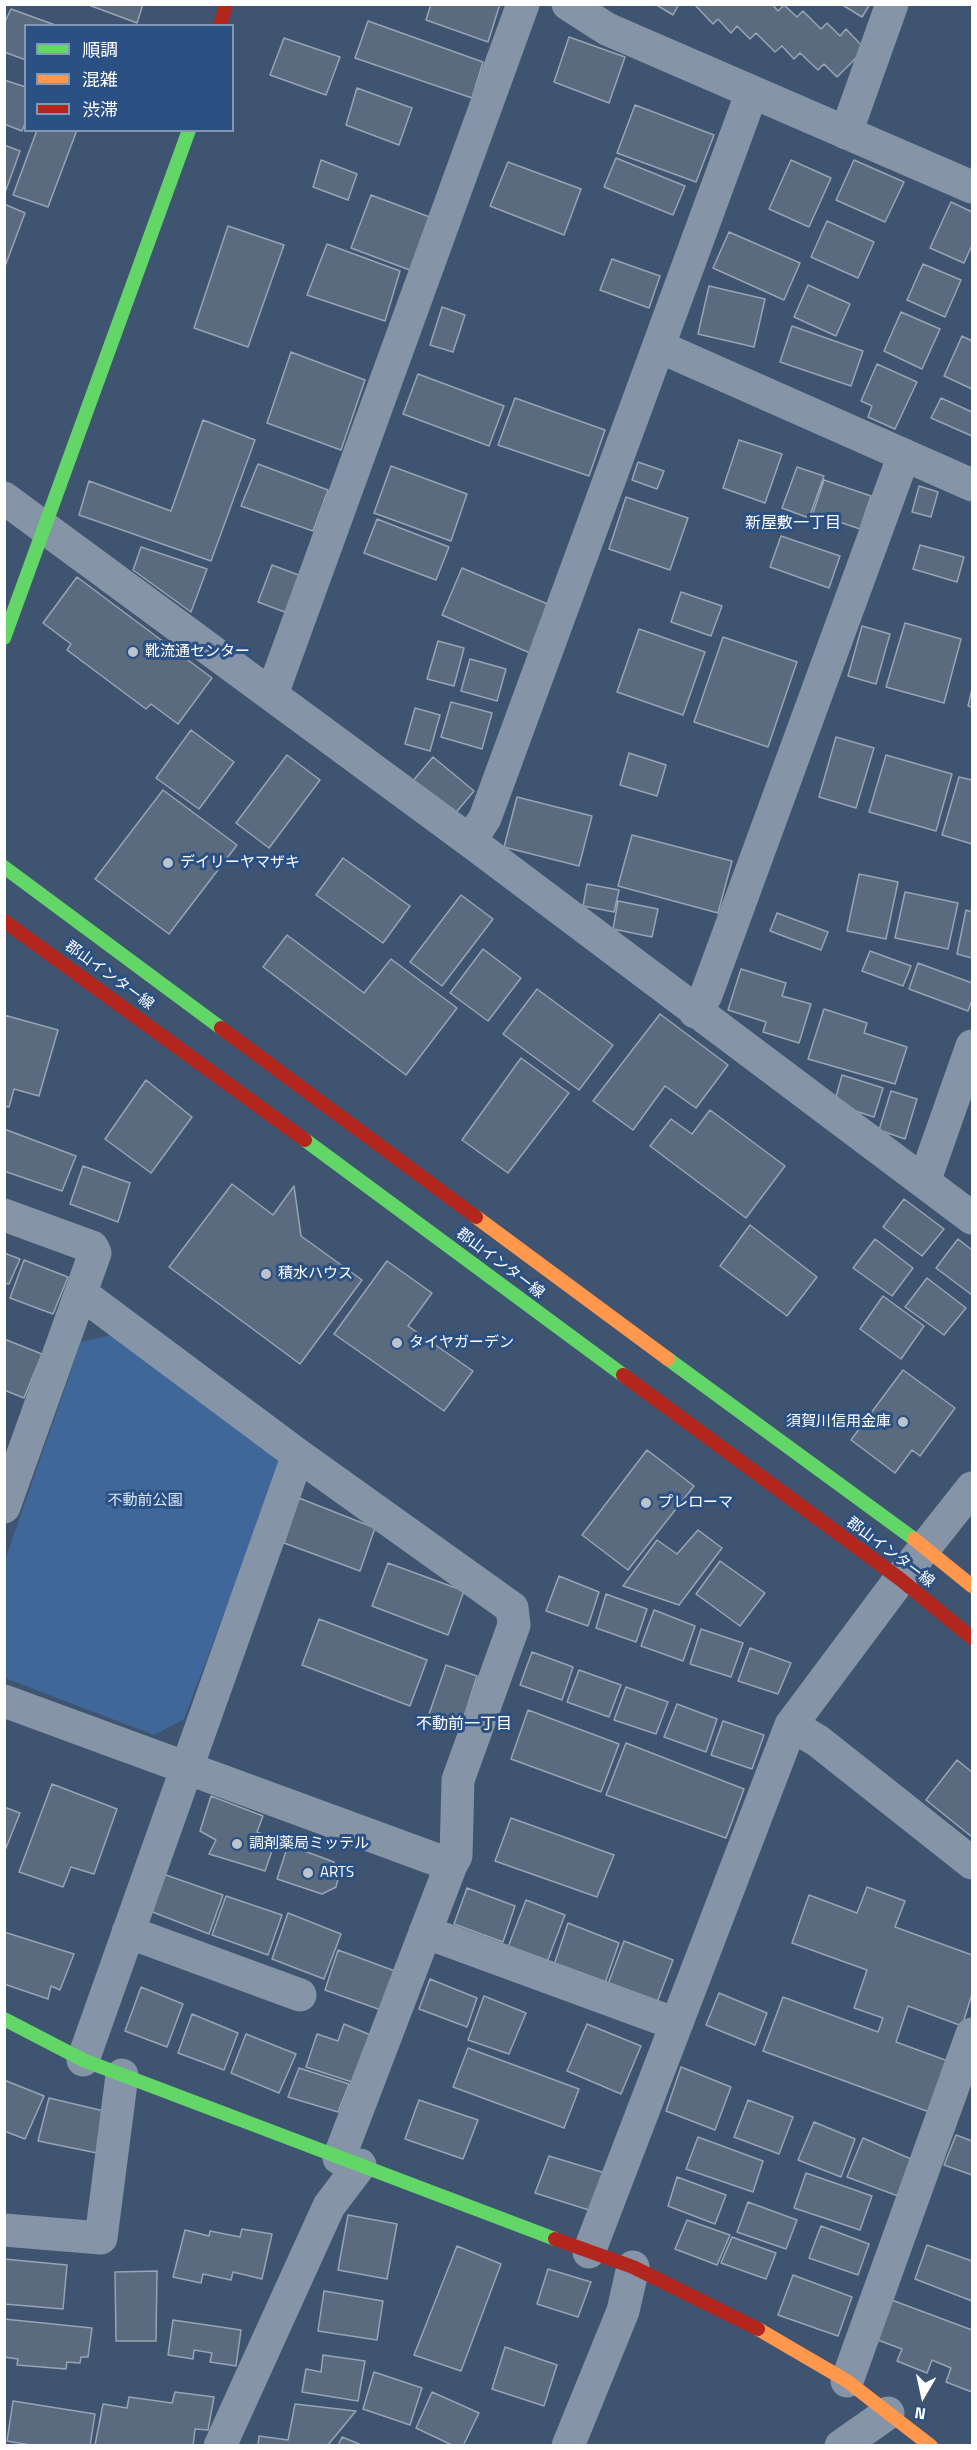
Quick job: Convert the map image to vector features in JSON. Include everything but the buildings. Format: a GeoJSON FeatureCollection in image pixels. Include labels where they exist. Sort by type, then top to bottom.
{"type":"FeatureCollection","features":[{"type":"Feature","properties":{"kind":"street"},"geometry":{"type":"LineString","coordinates":[[220,24],[225,4]]}},
{"type":"Feature","properties":{"kind":"street"},"geometry":{"type":"LineString","coordinates":[[272,694],[523,4]]}},
{"type":"Feature","properties":{"kind":"street"},"geometry":{"type":"LineString","coordinates":[[568,4],[607,29],[972,187]]}},
{"type":"Feature","properties":{"kind":"street"},"geometry":{"type":"LineString","coordinates":[[846,133],[892,4]]}},
{"type":"Feature","properties":{"kind":"street"},"geometry":{"type":"LineString","coordinates":[[470,841],[484,818],[660,347],[752,92]]}},
{"type":"Feature","properties":{"kind":"street"},"geometry":{"type":"LineString","coordinates":[[4,638],[188,132]]}},
{"type":"Feature","properties":{"kind":"street"},"geometry":{"type":"LineString","coordinates":[[660,347],[972,485]]}},
{"type":"Feature","properties":{"kind":"street"},"geometry":{"type":"LineString","coordinates":[[695,1012],[706,995],[904,455]]}},
{"type":"Feature","properties":{"kind":"street"},"geometry":{"type":"LineString","coordinates":[[4,498],[470,841],[972,1218]]}},
{"type":"Feature","properties":{"kind":"street"},"geometry":{"type":"LineString","coordinates":[[4,867],[924,1546],[972,1586]]}},
{"type":"Feature","properties":{"kind":"street","name":"郡山インター線"},"geometry":{"type":"LineString","coordinates":[[4,921],[288,1127],[900,1579],[972,1638]]}},
{"type":"Feature","properties":{"kind":"street"},"geometry":{"type":"LineString","coordinates":[[924,1182],[972,1046]]}},
{"type":"Feature","properties":{"kind":"street"},"geometry":{"type":"LineString","coordinates":[[4,1215],[92,1247],[95,1253],[4,1507]]}},
{"type":"Feature","properties":{"kind":"street"},"geometry":{"type":"LineString","coordinates":[[82,1294],[298,1455],[512,1608],[514,1625],[458,1780],[456,1856],[425,1932],[350,2161],[220,2445]]}},
{"type":"Feature","properties":{"kind":"street"},"geometry":{"type":"LineString","coordinates":[[83,2060],[298,1455]]}},
{"type":"Feature","properties":{"kind":"street"},"geometry":{"type":"LineString","coordinates":[[589,2252],[791,1725],[924,1546],[972,1488]]}},
{"type":"Feature","properties":{"kind":"street"},"geometry":{"type":"LineString","coordinates":[[4,1701],[451,1865]]}},
{"type":"Feature","properties":{"kind":"street"},"geometry":{"type":"LineString","coordinates":[[791,1725],[818,1741],[972,1863]]}},
{"type":"Feature","properties":{"kind":"street"},"geometry":{"type":"LineString","coordinates":[[128,1932],[300,1995]]}},
{"type":"Feature","properties":{"kind":"street"},"geometry":{"type":"LineString","coordinates":[[425,1932],[676,2024]]}},
{"type":"Feature","properties":{"kind":"street"},"geometry":{"type":"LineString","coordinates":[[4,2019],[83,2060],[633,2267],[771,2336],[847,2381],[931,2445]]}},
{"type":"Feature","properties":{"kind":"street"},"geometry":{"type":"LineString","coordinates":[[847,2381],[972,2034]]}},
{"type":"Feature","properties":{"kind":"street"},"geometry":{"type":"LineString","coordinates":[[4,2230],[101,2238],[122,2075]]}},
{"type":"Feature","properties":{"kind":"street"},"geometry":{"type":"LineString","coordinates":[[568,2445],[623,2311],[633,2267]]}},
{"type":"Feature","properties":{"kind":"street"},"geometry":{"type":"LineString","coordinates":[[841,2445],[888,2413]]}},
{"type":"Feature","properties":{"kind":"green space","name":"不動前公園"},"geometry":{"type":"Polygon","coordinates":[[[111,1335],[273,1449],[280,1465],[184,1719],[154,1735],[5,1678],[5,1560],[81,1342],[111,1335]]]}},
{"type":"Feature","properties":{"kind":"traffic: fast"},"geometry":{"type":"LineString","coordinates":[[4,638],[188,132]]}},
{"type":"Feature","properties":{"kind":"traffic: fast"},"geometry":{"type":"LineString","coordinates":[[4,867],[221,1028]]}},
{"type":"Feature","properties":{"kind":"traffic: fast"},"geometry":{"type":"LineString","coordinates":[[305,1140],[623,1375]]}},
{"type":"Feature","properties":{"kind":"traffic: fast"},"geometry":{"type":"LineString","coordinates":[[668,1359],[914,1539]]}},
{"type":"Feature","properties":{"kind":"traffic: fast"},"geometry":{"type":"LineString","coordinates":[[4,2019],[83,2060],[555,2239]]}},
{"type":"Feature","properties":{"kind":"traffic: slow"},"geometry":{"type":"LineString","coordinates":[[476,1217],[668,1359]]}},
{"type":"Feature","properties":{"kind":"traffic: slow"},"geometry":{"type":"LineString","coordinates":[[914,1539],[972,1586]]}},
{"type":"Feature","properties":{"kind":"traffic: slow"},"geometry":{"type":"LineString","coordinates":[[758,2329],[847,2381],[931,2446]]}},
{"type":"Feature","properties":{"kind":"traffic: jam"},"geometry":{"type":"LineString","coordinates":[[221,24],[226,4]]}},
{"type":"Feature","properties":{"kind":"traffic: jam"},"geometry":{"type":"LineString","coordinates":[[4,921],[305,1140]]}},
{"type":"Feature","properties":{"kind":"traffic: jam"},"geometry":{"type":"LineString","coordinates":[[221,1028],[476,1217]]}},
{"type":"Feature","properties":{"kind":"traffic: jam"},"geometry":{"type":"LineString","coordinates":[[623,1375],[900,1579],[972,1638]]}},
{"type":"Feature","properties":{"kind":"traffic: jam"},"geometry":{"type":"LineString","coordinates":[[555,2239],[633,2267],[758,2329]]}},
{"type":"Feature","properties":{"kind":"place","name":"靴流通センター"},"geometry":{"type":"Point","coordinates":[133,652]}},
{"type":"Feature","properties":{"kind":"place","name":"デイリーヤマザキ"},"geometry":{"type":"Point","coordinates":[168,863]}},
{"type":"Feature","properties":{"kind":"place","name":"積水ハウス"},"geometry":{"type":"Point","coordinates":[266,1274]}},
{"type":"Feature","properties":{"kind":"place","name":"タイヤガーデン"},"geometry":{"type":"Point","coordinates":[397,1343]}},
{"type":"Feature","properties":{"kind":"place","name":"須賀川信用金庫"},"geometry":{"type":"Point","coordinates":[903,1422]}},
{"type":"Feature","properties":{"kind":"place","name":"プレローマ"},"geometry":{"type":"Point","coordinates":[646,1503]}},
{"type":"Feature","properties":{"kind":"place","name":"調剤薬局ミッテル"},"geometry":{"type":"Point","coordinates":[237,1844]}},
{"type":"Feature","properties":{"kind":"place","name":"ARTS"},"geometry":{"type":"Point","coordinates":[308,1873]}},
{"type":"Feature","properties":{"kind":"district","name":"新屋敷一丁目"},"geometry":{"type":"Point","coordinates":[793,524]}},
{"type":"Feature","properties":{"kind":"district","name":"不動前一丁目"},"geometry":{"type":"Point","coordinates":[464,1725]}}]}
